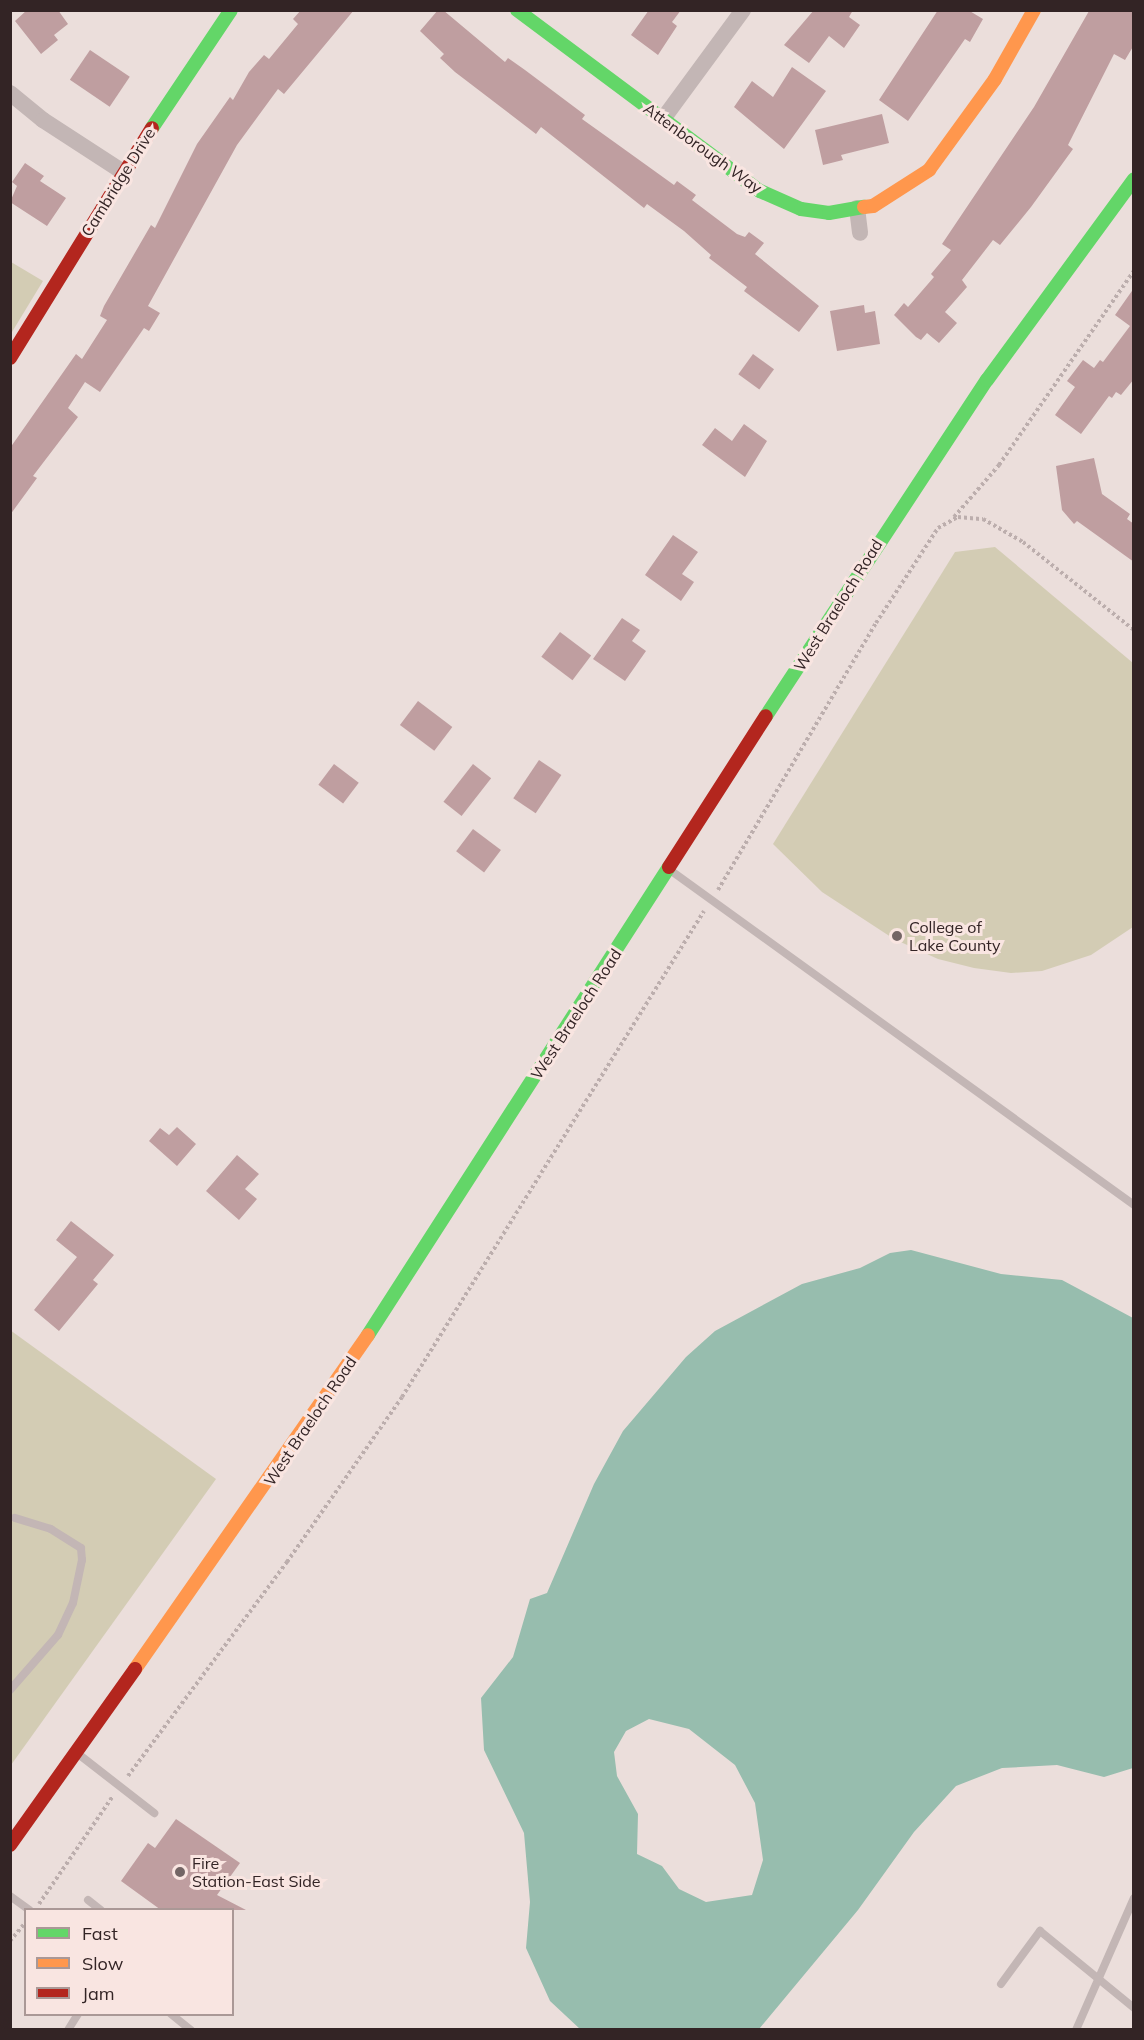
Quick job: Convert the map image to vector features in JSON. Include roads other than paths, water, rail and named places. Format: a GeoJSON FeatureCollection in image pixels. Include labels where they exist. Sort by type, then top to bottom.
{"type":"FeatureCollection","features":[{"type":"Feature","properties":{"kind":"street","name":"Cambridge Drive"},"geometry":{"type":"LineString","coordinates":[[10,358],[123,172],[231,10]]}},
{"type":"Feature","properties":{"kind":"street","name":"Attenborough Way"},"geometry":{"type":"LineString","coordinates":[[517,10],[760,191],[801,209],[829,213],[873,206],[901,192],[928,170],[995,79],[1034,10]]}},
{"type":"Feature","properties":{"kind":"street"},"geometry":{"type":"LineString","coordinates":[[663,119],[743,10]]}},
{"type":"Feature","properties":{"kind":"street"},"geometry":{"type":"LineString","coordinates":[[10,93],[43,120],[123,172]]}},
{"type":"Feature","properties":{"kind":"street","name":"West Braeloch Road"},"geometry":{"type":"LineString","coordinates":[[10,1845],[388,1306],[670,870],[882,536],[987,380],[1134,178]]}},
{"type":"Feature","properties":{"kind":"street"},"geometry":{"type":"LineString","coordinates":[[857,208],[860,233]]}},
{"type":"Feature","properties":{"kind":"lane"},"geometry":{"type":"LineString","coordinates":[[670,870],[1134,1205]]}},
{"type":"Feature","properties":{"kind":"lane"},"geometry":{"type":"LineString","coordinates":[[10,1690],[57,1635],[73,1603],[82,1560],[81,1548],[51,1529],[15,1518]]}},
{"type":"Feature","properties":{"kind":"lane"},"geometry":{"type":"LineString","coordinates":[[76,1752],[154,1813]]}},
{"type":"Feature","properties":{"kind":"lane"},"geometry":{"type":"LineString","coordinates":[[10,1896],[26,1908]]}},
{"type":"Feature","properties":{"kind":"lane"},"geometry":{"type":"LineString","coordinates":[[1076,2030],[1134,1898]]}},
{"type":"Feature","properties":{"kind":"lane"},"geometry":{"type":"LineString","coordinates":[[88,1900],[98,1908]]}},
{"type":"Feature","properties":{"kind":"lane"},"geometry":{"type":"LineString","coordinates":[[1001,1984],[1040,1931],[1099,1977],[1134,2008]]}},
{"type":"Feature","properties":{"kind":"lane"},"geometry":{"type":"LineString","coordinates":[[68,2030],[77,2016]]}},
{"type":"Feature","properties":{"kind":"lane"},"geometry":{"type":"LineString","coordinates":[[174,2016],[191,2030]]}},
{"type":"Feature","properties":{"kind":"place","name":"College of Lake County"},"geometry":{"type":"Point","coordinates":[897,936]}},
{"type":"Feature","properties":{"kind":"place","name":"Fire Station-East Side"},"geometry":{"type":"Point","coordinates":[180,1872]}}]}
